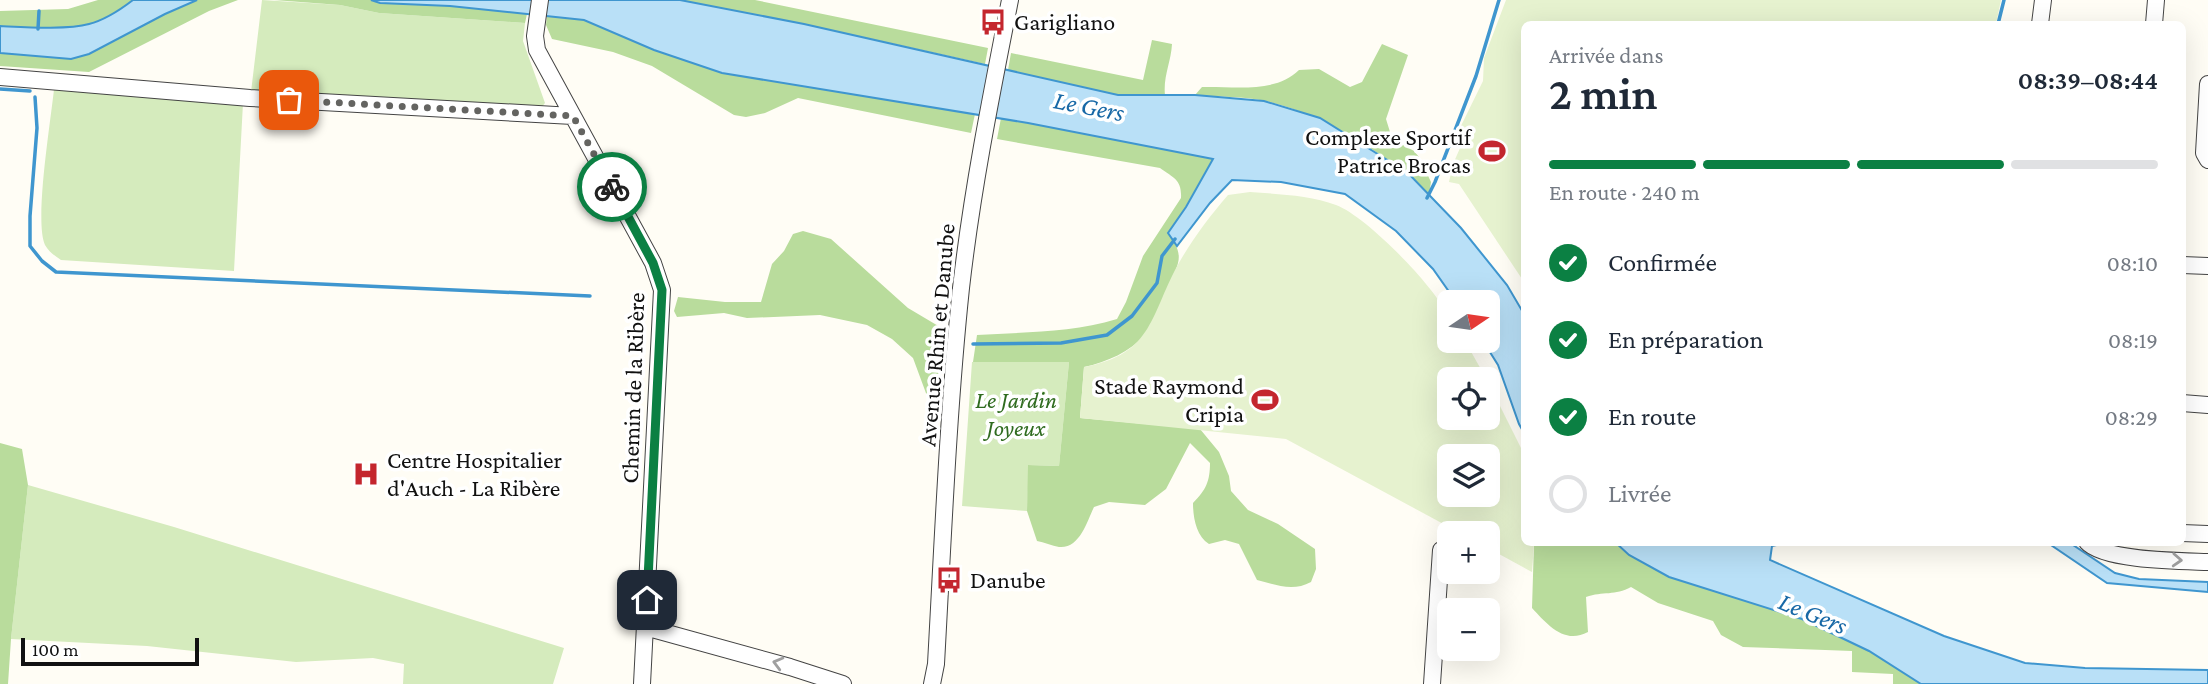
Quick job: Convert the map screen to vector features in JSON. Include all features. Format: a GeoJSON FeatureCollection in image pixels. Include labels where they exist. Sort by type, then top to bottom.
{"type":"FeatureCollection","features":[{"type":"Feature","properties":{"kind":"street","name":"Chemin de la Ribère"},"geometry":{"type":"LineString","coordinates":[[540,0],[536,22],[537,50],[653,263],[662,290],[642,684]]}},
{"type":"Feature","properties":{"kind":"street","name":"Avenue Rhin et Danube"},"geometry":{"type":"LineString","coordinates":[[934,680],[955,353],[962,286],[983,139],[1010,0]]}},
{"type":"Feature","properties":{"kind":"street"},"geometry":{"type":"LineString","coordinates":[[2040,21],[2043,0]]}},
{"type":"Feature","properties":{"kind":"street"},"geometry":{"type":"LineString","coordinates":[[2154,21],[2156,0]]}},
{"type":"Feature","properties":{"kind":"street"},"geometry":{"type":"LineString","coordinates":[[0,77],[250,98],[573,116]]}},
{"type":"Feature","properties":{"kind":"street"},"geometry":{"type":"LineString","coordinates":[[2208,84],[2204,153],[2208,160]]}},
{"type":"Feature","properties":{"kind":"street"},"geometry":{"type":"LineString","coordinates":[[2186,265],[2208,266]]}},
{"type":"Feature","properties":{"kind":"street"},"geometry":{"type":"LineString","coordinates":[[2186,404],[2208,405]]}},
{"type":"Feature","properties":{"kind":"street"},"geometry":{"type":"LineString","coordinates":[[2186,533],[2208,534]]}},
{"type":"Feature","properties":{"kind":"street"},"geometry":{"type":"LineString","coordinates":[[2093,546],[2102,552],[2208,562]]}},
{"type":"Feature","properties":{"kind":"street"},"geometry":{"type":"LineString","coordinates":[[2137,546],[2137,550],[2147,558]]}},
{"type":"Feature","properties":{"kind":"street"},"geometry":{"type":"LineString","coordinates":[[1432,684],[1439,584]]}},
{"type":"Feature","properties":{"kind":"street"},"geometry":{"type":"LineString","coordinates":[[645,627],[843,684]]}},
{"type":"Feature","properties":{"kind":"green space"},"geometry":{"type":"Polygon","coordinates":[[[98,0],[133,0],[107,17],[80,26],[0,26],[0,11],[68,9],[98,0]]]}},
{"type":"Feature","properties":{"kind":"green space"},"geometry":{"type":"Polygon","coordinates":[[[197,0],[238,0],[209,11],[89,72],[0,66],[0,53],[71,59],[89,54],[197,0]]]}},
{"type":"Feature","properties":{"kind":"green space"},"geometry":{"type":"Polygon","coordinates":[[[262,0],[340,5],[379,13],[525,23],[523,41],[545,103],[541,108],[251,92],[262,0]]]}},
{"type":"Feature","properties":{"kind":"green space"},"geometry":{"type":"Polygon","coordinates":[[[274,0],[371,0],[380,3],[450,6],[527,14],[525,23],[379,13],[340,5],[274,0]]]}},
{"type":"Feature","properties":{"kind":"green space"},"geometry":{"type":"Polygon","coordinates":[[[680,0],[755,0],[988,48],[985,64],[680,0]]]}},
{"type":"Feature","properties":{"kind":"green space","name":"Complexe Sportif Patrice Brocas"},"geometry":{"type":"Polygon","coordinates":[[[1506,0],[2001,0],[1997,21],[1521,21],[1521,277],[1459,184],[1449,182],[1453,164],[1464,139],[1457,134],[1483,81],[1484,58],[1506,0]]]}},
{"type":"Feature","properties":{"kind":"green space"},"geometry":{"type":"Polygon","coordinates":[[[547,16],[584,20],[654,50],[722,73],[975,114],[971,133],[798,98],[765,113],[746,117],[734,115],[652,66],[613,52],[552,39],[546,25],[547,16]]]}},
{"type":"Feature","properties":{"kind":"green space"},"geometry":{"type":"Polygon","coordinates":[[[1152,40],[1172,44],[1165,95],[1118,96],[1008,70],[1011,53],[1143,80],[1152,40]]]}},
{"type":"Feature","properties":{"kind":"green space"},"geometry":{"type":"Polygon","coordinates":[[[1382,44],[1408,55],[1386,119],[1390,132],[1398,142],[1419,157],[1431,182],[1429,195],[1374,151],[1310,115],[1257,99],[1195,95],[1202,87],[1266,86],[1289,78],[1299,70],[1319,69],[1350,87],[1362,82],[1382,44]]]}},
{"type":"Feature","properties":{"kind":"green space"},"geometry":{"type":"Polygon","coordinates":[[[54,89],[243,103],[234,271],[61,260],[50,252],[42,233],[41,215],[54,89]]]}},
{"type":"Feature","properties":{"kind":"green space"},"geometry":{"type":"Polygon","coordinates":[[[1001,118],[1214,159],[1168,233],[1177,247],[1179,259],[1153,321],[1146,334],[1125,351],[1084,367],[1080,418],[1200,429],[1219,452],[1229,476],[1231,491],[1248,510],[1278,524],[1315,549],[1316,569],[1311,582],[1291,587],[1257,580],[1239,544],[1225,540],[1209,544],[1205,541],[1196,526],[1193,503],[1206,485],[1210,463],[1190,443],[1166,489],[1145,505],[1109,502],[1094,507],[1082,533],[1072,544],[1059,547],[1037,541],[1027,511],[1028,465],[1059,466],[1069,362],[973,362],[977,335],[1065,329],[1117,319],[1143,256],[1181,198],[1181,192],[1176,180],[1160,168],[997,139],[1001,118]]]}},
{"type":"Feature","properties":{"kind":"green space","name":"Stade Raymond Cripia"},"geometry":{"type":"Polygon","coordinates":[[[1250,192],[1282,194],[1336,205],[1381,237],[1437,298],[1437,354],[1472,354],[1480,367],[1437,367],[1437,430],[1500,430],[1500,406],[1521,448],[1521,546],[1534,546],[1532,572],[1500,555],[1500,521],[1438,521],[1286,439],[1080,418],[1084,367],[1107,361],[1125,352],[1138,341],[1155,314],[1185,252],[1228,195],[1250,192]]]}},
{"type":"Feature","properties":{"kind":"green space"},"geometry":{"type":"Polygon","coordinates":[[[803,231],[831,239],[908,308],[940,327],[938,403],[930,404],[913,358],[892,339],[867,325],[820,315],[747,318],[724,313],[677,317],[674,311],[678,297],[725,302],[761,302],[772,264],[784,251],[793,234],[803,231]]]}},
{"type":"Feature","properties":{"kind":"green space","name":"Le Jardin Joyeux"},"geometry":{"type":"Polygon","coordinates":[[[972,362],[1069,362],[1059,466],[1029,465],[1027,511],[962,506],[972,362]]]}},
{"type":"Feature","properties":{"kind":"green space"},"geometry":{"type":"Polygon","coordinates":[[[0,443],[22,449],[28,485],[8,684],[0,684],[0,443]]]}},
{"type":"Feature","properties":{"kind":"green space"},"geometry":{"type":"Polygon","coordinates":[[[28,485],[174,527],[564,648],[553,684],[403,684],[404,664],[373,658],[296,662],[147,646],[11,639],[28,485]]]}},
{"type":"Feature","properties":{"kind":"green space"},"geometry":{"type":"Polygon","coordinates":[[[1534,546],[1619,546],[1629,555],[1802,619],[1869,651],[1921,684],[1893,684],[1893,674],[1852,672],[1852,651],[1743,647],[1721,635],[1713,621],[1658,603],[1631,587],[1620,592],[1586,597],[1588,632],[1579,635],[1571,636],[1557,631],[1532,608],[1534,546]]]}},
{"type":"Feature","properties":{"kind":"water"},"geometry":{"type":"Polygon","coordinates":[[[133,0],[197,0],[89,54],[71,59],[0,53],[0,26],[80,26],[107,17],[133,0]]]}},
{"type":"Feature","properties":{"kind":"water","name":"Le Gers"},"geometry":{"type":"Polygon","coordinates":[[[371,0],[680,0],[804,24],[1118,95],[1195,95],[1264,101],[1320,118],[1408,173],[1461,228],[1507,285],[1521,309],[1521,428],[1500,367],[1491,354],[1500,354],[1500,290],[1448,290],[1433,269],[1396,231],[1345,194],[1281,182],[1232,180],[1210,203],[1177,246],[1168,233],[1213,159],[1028,123],[722,73],[654,50],[584,20],[450,6],[380,3],[371,0]]]}},
{"type":"Feature","properties":{"kind":"water","name":"Le Gers"},"geometry":{"type":"Polygon","coordinates":[[[1619,546],[1772,546],[1770,560],[1944,636],[2025,663],[2085,668],[2208,670],[2208,684],[1921,684],[1869,651],[1802,619],[1669,577],[1629,555],[1619,546]]]}},
{"type":"Feature","properties":{"kind":"water"},"geometry":{"type":"Polygon","coordinates":[[[2052,546],[2074,546],[2115,573],[2139,579],[2208,582],[2208,592],[2107,583],[2052,546]]]}},
{"type":"Feature","properties":{"kind":"waterway"},"geometry":{"type":"LineString","coordinates":[[1427,198],[1476,76],[1499,0]]}},
{"type":"Feature","properties":{"kind":"waterway"},"geometry":{"type":"LineString","coordinates":[[1999,21],[2004,0]]}},
{"type":"Feature","properties":{"kind":"waterway"},"geometry":{"type":"LineString","coordinates":[[38,29],[39,11]]}},
{"type":"Feature","properties":{"kind":"waterway"},"geometry":{"type":"LineString","coordinates":[[0,89],[30,91]]}},
{"type":"Feature","properties":{"kind":"waterway"},"geometry":{"type":"LineString","coordinates":[[35,97],[37,128],[30,246],[42,261],[56,272],[590,296]]}},
{"type":"Feature","properties":{"kind":"waterway"},"geometry":{"type":"LineString","coordinates":[[973,344],[1061,343],[1107,335],[1132,316],[1157,283],[1162,256],[1175,239]]}},
{"type":"Feature","properties":{"kind":"way so far"},"geometry":{"type":"LineString","coordinates":[[289,100],[573,116],[612,187]]}},
{"type":"Feature","properties":{"kind":"place","name":"Garigliano"},"geometry":{"type":"Point","coordinates":[993,22]}},
{"type":"Feature","properties":{"kind":"place","name":"Complexe Sportif Patrice Brocas"},"geometry":{"type":"Point","coordinates":[1492,151]}},
{"type":"Feature","properties":{"kind":"place","name":"Stade Raymond Cripia"},"geometry":{"type":"Point","coordinates":[1265,400]}},
{"type":"Feature","properties":{"kind":"place","name":"Centre Hospitalier d'Auch - La Ribère"},"geometry":{"type":"Point","coordinates":[366,474]}},
{"type":"Feature","properties":{"kind":"place","name":"Danube"},"geometry":{"type":"Point","coordinates":[949,580]}},
{"type":"Feature","properties":{"kind":"route"},"geometry":{"type":"LineString","coordinates":[[612,187],[659,275],[662,290],[647,600]]}}]}
